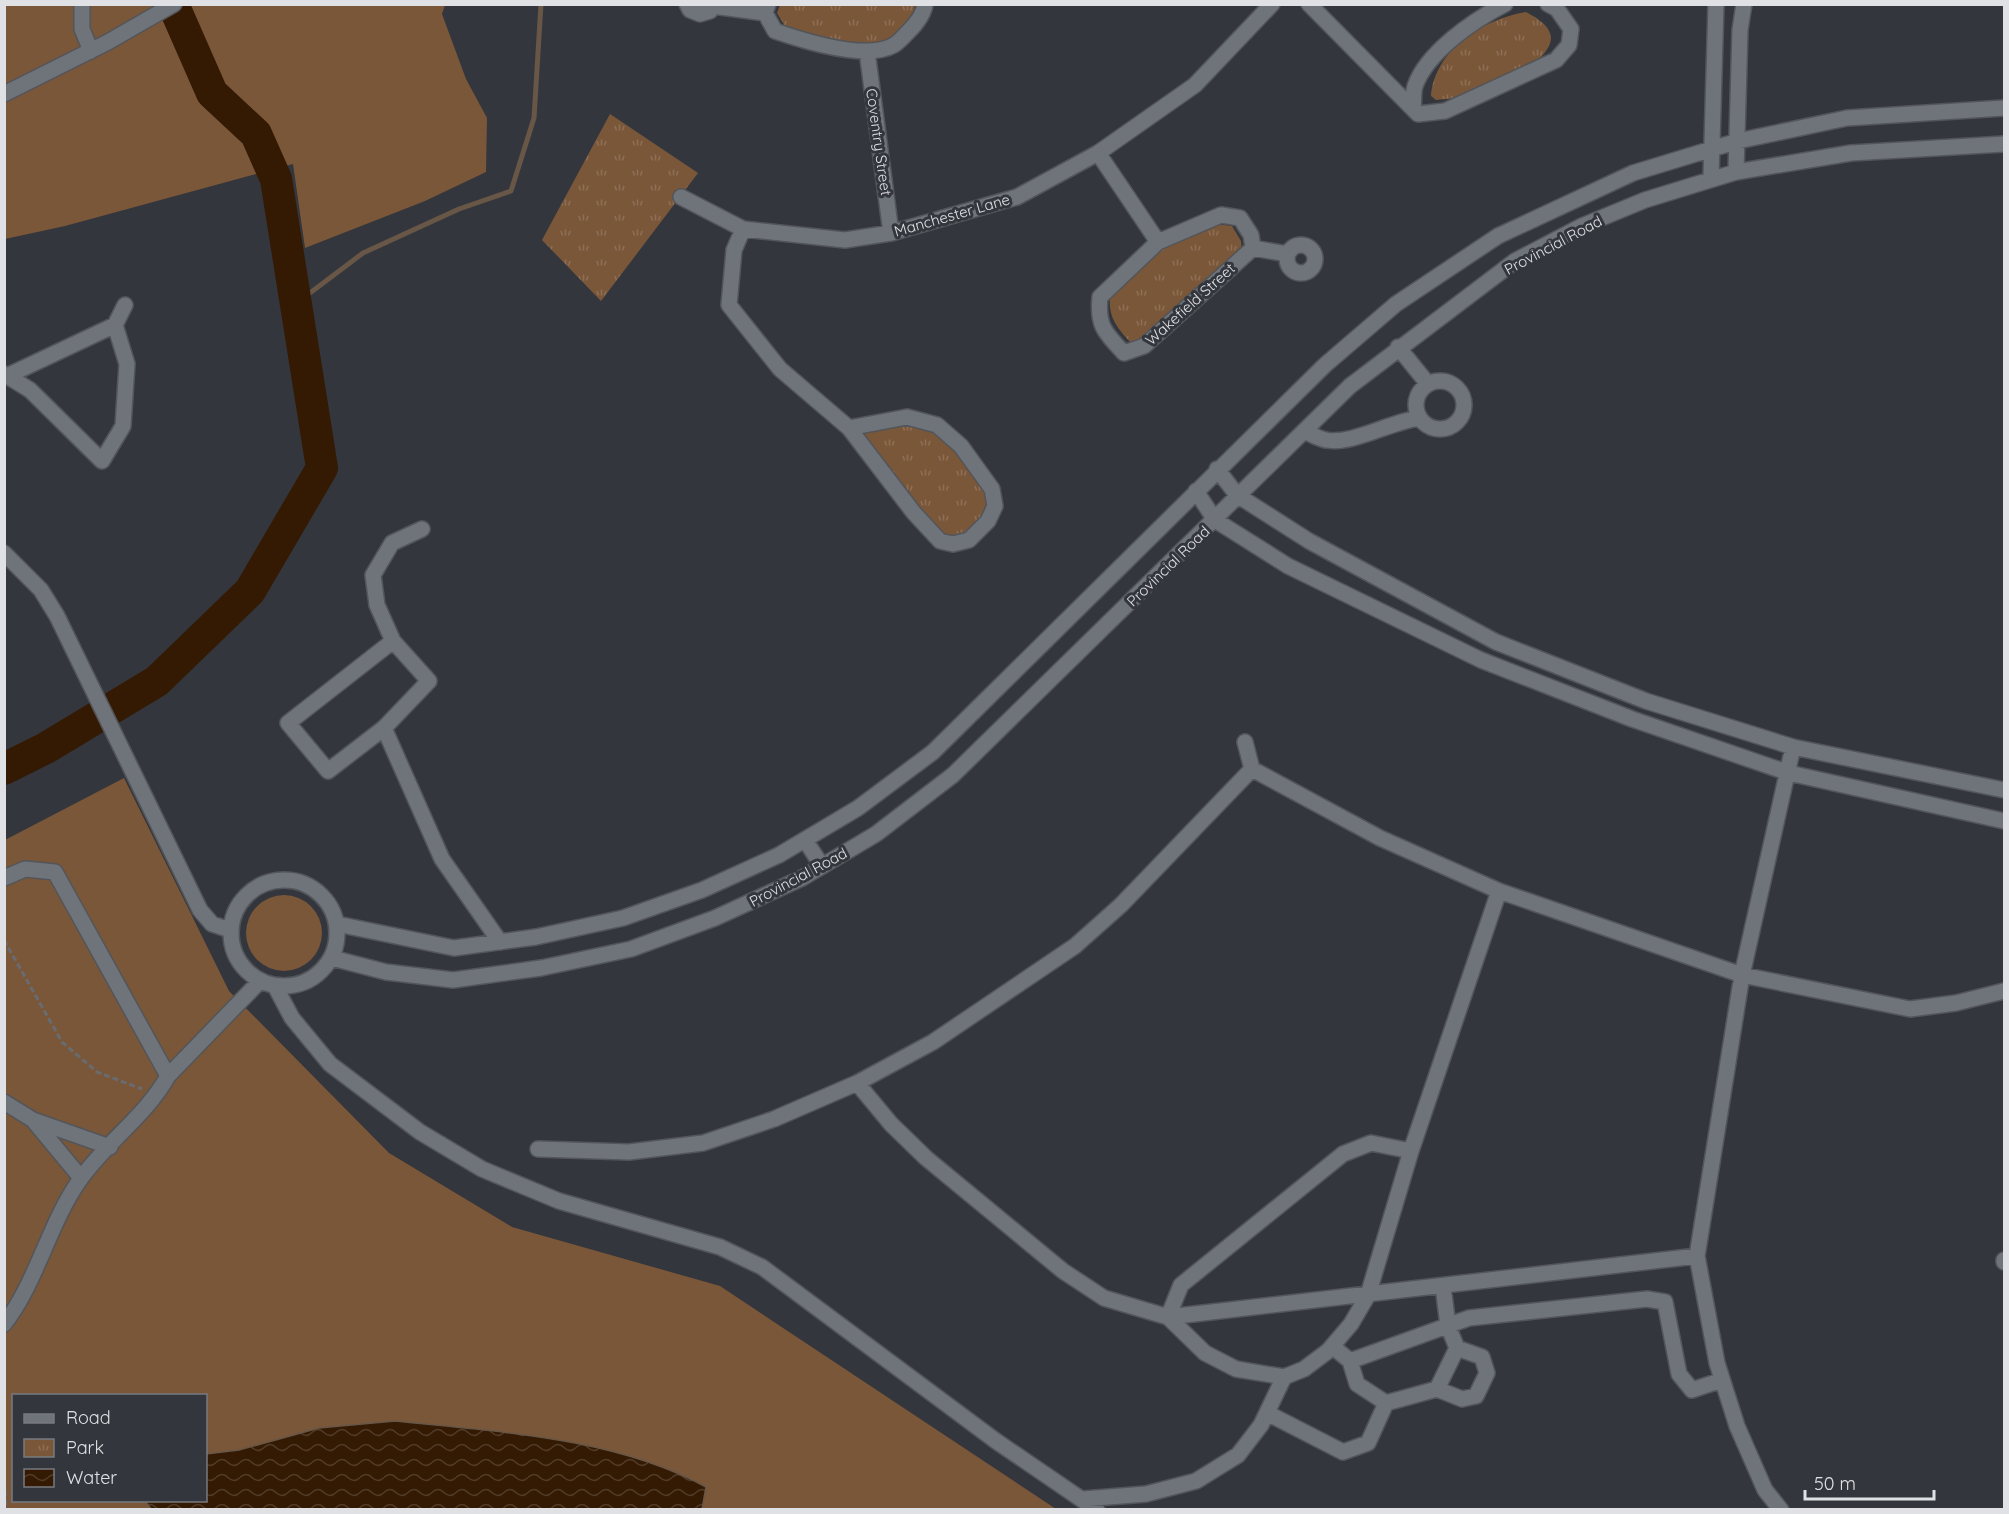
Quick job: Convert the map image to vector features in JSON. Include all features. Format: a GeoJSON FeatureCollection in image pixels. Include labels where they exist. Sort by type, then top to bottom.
{"type":"FeatureCollection","features":[{"type":"Feature","properties":{"kind":"street"},"geometry":{"type":"LineString","coordinates":[[82,4],[82,29],[91,51]]}},
{"type":"Feature","properties":{"kind":"street"},"geometry":{"type":"LineString","coordinates":[[4,94],[108,42],[174,4]]}},
{"type":"Feature","properties":{"kind":"street"},"geometry":{"type":"LineString","coordinates":[[687,4],[690,10],[700,14],[705,14],[713,5],[766,9],[775,31],[807,42],[867,51],[894,45],[913,27],[924,10],[925,4]]}},
{"type":"Feature","properties":{"kind":"street","name":"Manchester Lane"},"geometry":{"type":"LineString","coordinates":[[681,197],[743,229],[845,240],[891,233],[1017,197],[1098,153],[1195,84],[1272,4]]}},
{"type":"Feature","properties":{"kind":"street"},"geometry":{"type":"LineString","coordinates":[[1309,4],[1418,114],[1445,111],[1556,60],[1569,45],[1571,29],[1557,9],[1548,4]]}},
{"type":"Feature","properties":{"kind":"street"},"geometry":{"type":"LineString","coordinates":[[1413,109],[1415,86],[1432,59],[1473,21],[1504,4]]}},
{"type":"Feature","properties":{"kind":"street"},"geometry":{"type":"LineString","coordinates":[[1711,178],[1713,25],[1716,4]]}},
{"type":"Feature","properties":{"kind":"street"},"geometry":{"type":"LineString","coordinates":[[1736,172],[1740,30],[1744,4]]}},
{"type":"Feature","properties":{"kind":"street","name":"Coventry Street"},"geometry":{"type":"LineString","coordinates":[[867,51],[891,233]]}},
{"type":"Feature","properties":{"kind":"street","name":"Provincial Road"},"geometry":{"type":"LineString","coordinates":[[337,924],[454,948],[536,937],[623,918],[702,890],[779,855],[858,808],[933,752],[1007,681],[1217,469],[1325,365],[1396,304],[1498,236],[1634,173],[1713,147],[1847,118],[2004,108]]}},
{"type":"Feature","properties":{"kind":"street","name":"Provincial Road"},"geometry":{"type":"LineString","coordinates":[[332,958],[386,972],[453,980],[541,968],[631,949],[715,918],[822,866],[876,834],[953,775],[1350,386],[1398,347],[1515,261],[1582,226],[1645,200],[1736,172],[1851,153],[2004,144]]}},
{"type":"Feature","properties":{"kind":"street"},"geometry":{"type":"LineString","coordinates":[[1098,153],[1158,242]]}},
{"type":"Feature","properties":{"kind":"street","name":"Wakefield Street"},"geometry":{"type":"LineString","coordinates":[[1221,215],[1240,218],[1251,235],[1253,248],[1144,346],[1124,353],[1105,333],[1098,317],[1100,297],[1158,242],[1221,215]]}},
{"type":"Feature","properties":{"kind":"street"},"geometry":{"type":"LineString","coordinates":[[743,229],[734,250],[729,305],[780,369],[849,428],[914,513],[940,541],[953,544],[969,540],[988,521],[995,506],[992,489],[961,446],[937,425],[907,417],[849,428]]}},
{"type":"Feature","properties":{"kind":"street"},"geometry":{"type":"LineString","coordinates":[[1253,248],[1287,254]]}},
{"type":"Feature","properties":{"kind":"street"},"geometry":{"type":"LineString","coordinates":[[7,374],[115,325],[125,305]]}},
{"type":"Feature","properties":{"kind":"street"},"geometry":{"type":"LineString","coordinates":[[7,374],[30,390],[102,461],[123,426],[127,364],[115,325]]}},
{"type":"Feature","properties":{"kind":"street"},"geometry":{"type":"LineString","coordinates":[[1398,347],[1428,384]]}},
{"type":"Feature","properties":{"kind":"street"},"geometry":{"type":"LineString","coordinates":[[1443,381],[1451,383],[1462,395],[1464,411],[1455,424],[1448,428],[1432,428],[1420,418],[1416,411],[1418,396],[1428,384],[1443,381]]}},
{"type":"Feature","properties":{"kind":"street"},"geometry":{"type":"LineString","coordinates":[[1304,431],[1327,441],[1350,438],[1400,420],[1420,418]]}},
{"type":"Feature","properties":{"kind":"street"},"geometry":{"type":"LineString","coordinates":[[1217,469],[1237,495],[1309,541],[1496,642],[1646,701],[1793,747],[2004,790]]}},
{"type":"Feature","properties":{"kind":"street"},"geometry":{"type":"LineString","coordinates":[[1196,491],[1215,520],[1288,566],[1481,660],[1632,719],[1789,773],[2004,821]]}},
{"type":"Feature","properties":{"kind":"street"},"geometry":{"type":"LineString","coordinates":[[393,640],[288,723],[328,771],[384,728],[429,681],[393,640],[377,605],[373,575],[392,543],[422,529]]}},
{"type":"Feature","properties":{"kind":"street"},"geometry":{"type":"LineString","coordinates":[[4,552],[41,590],[57,616],[200,910],[212,924],[230,930]]}},
{"type":"Feature","properties":{"kind":"street"},"geometry":{"type":"LineString","coordinates":[[384,728],[441,859],[500,942]]}},
{"type":"Feature","properties":{"kind":"street"},"geometry":{"type":"LineString","coordinates":[[1245,742],[1252,769],[1380,838],[1499,891],[1742,975],[1910,1009],[1956,1003],[2004,992]]}},
{"type":"Feature","properties":{"kind":"street"},"geometry":{"type":"LineString","coordinates":[[1781,1509],[1765,1490],[1737,1426],[1717,1363],[1697,1256],[1742,975],[1793,747]]}},
{"type":"Feature","properties":{"kind":"street"},"geometry":{"type":"LineString","coordinates":[[538,1149],[629,1152],[703,1143],[774,1119],[857,1083],[933,1042],[1075,946],[1121,905],[1252,769]]}},
{"type":"Feature","properties":{"kind":"street"},"geometry":{"type":"LineString","coordinates":[[805,840],[822,866]]}},
{"type":"Feature","properties":{"kind":"street"},"geometry":{"type":"LineString","coordinates":[[4,878],[25,869],[55,872],[168,1076]]}},
{"type":"Feature","properties":{"kind":"street"},"geometry":{"type":"LineString","coordinates":[[281,879],[311,886],[324,896],[337,924],[337,941],[332,958],[308,981],[292,986],[275,986],[260,981],[247,972],[237,960],[232,946],[230,930],[233,915],[241,901],[266,882],[281,879]]}},
{"type":"Feature","properties":{"kind":"street"},"geometry":{"type":"LineString","coordinates":[[1168,1317],[1205,1353],[1236,1369],[1284,1377],[1304,1368],[1332,1346],[1351,1324],[1368,1295],[1411,1151],[1499,891]]}},
{"type":"Feature","properties":{"kind":"street"},"geometry":{"type":"LineString","coordinates":[[4,1324],[30,1278],[63,1206],[81,1178],[158,1094],[168,1076],[260,981]]}},
{"type":"Feature","properties":{"kind":"street"},"geometry":{"type":"LineString","coordinates":[[275,986],[292,1018],[330,1064],[420,1132],[482,1169],[559,1201],[720,1247],[762,1267],[996,1441],[1097,1509]]}},
{"type":"Feature","properties":{"kind":"street"},"geometry":{"type":"LineString","coordinates":[[857,1083],[891,1124],[926,1158],[1063,1271],[1104,1298],[1168,1317],[1697,1256]]}},
{"type":"Feature","properties":{"kind":"street"},"geometry":{"type":"LineString","coordinates":[[4,1102],[33,1120],[110,1147]]}},
{"type":"Feature","properties":{"kind":"street"},"geometry":{"type":"LineString","coordinates":[[33,1120],[81,1178]]}},
{"type":"Feature","properties":{"kind":"street"},"geometry":{"type":"LineString","coordinates":[[1168,1317],[1181,1286],[1343,1154],[1371,1143],[1411,1151]]}},
{"type":"Feature","properties":{"kind":"street"},"geometry":{"type":"LineString","coordinates":[[1332,1346],[1350,1361],[1357,1384],[1386,1403],[1437,1389],[1462,1399],[1476,1396],[1487,1373],[1482,1357],[1457,1348],[1448,1326],[1443,1286]]}},
{"type":"Feature","properties":{"kind":"street"},"geometry":{"type":"LineString","coordinates":[[1350,1361],[1469,1318],[1647,1299],[1665,1302],[1679,1374],[1692,1390],[1722,1380]]}},
{"type":"Feature","properties":{"kind":"street"},"geometry":{"type":"LineString","coordinates":[[1437,1389],[1457,1348]]}},
{"type":"Feature","properties":{"kind":"street"},"geometry":{"type":"LineString","coordinates":[[1083,1499],[1146,1494],[1196,1481],[1238,1455],[1267,1413],[1284,1377]]}},
{"type":"Feature","properties":{"kind":"street"},"geometry":{"type":"LineString","coordinates":[[1267,1413],[1343,1452],[1368,1443],[1386,1403]]}},
{"type":"Feature","properties":{"kind":"path"},"geometry":{"type":"LineString","coordinates":[[4,940],[62,1042],[97,1072],[158,1094]]}},
{"type":"Feature","properties":{"kind":"path"},"geometry":{"type":"LineString","coordinates":[[4,1472],[6,1509]]}},
{"type":"Feature","properties":{"kind":"green space"},"geometry":{"type":"Polygon","coordinates":[[[5,5],[445,5],[442,14],[466,79],[487,118],[486,172],[425,201],[305,248],[293,164],[65,226],[5,239],[5,5]]]}},
{"type":"Feature","properties":{"kind":"green space"},"geometry":{"type":"Polygon","coordinates":[[[780,5],[915,5],[904,26],[889,40],[876,44],[850,45],[822,40],[786,28],[777,13],[780,5]]]}},
{"type":"Feature","properties":{"kind":"green space"},"geometry":{"type":"Polygon","coordinates":[[[1526,12],[1541,21],[1550,32],[1550,44],[1540,58],[1456,98],[1436,100],[1431,96],[1442,64],[1464,39],[1494,21],[1526,12]]]}},
{"type":"Feature","properties":{"kind":"green space"},"geometry":{"type":"Polygon","coordinates":[[[610,114],[698,173],[601,301],[542,240],[610,114]]]}},
{"type":"Feature","properties":{"kind":"green space"},"geometry":{"type":"Polygon","coordinates":[[[1215,224],[1232,226],[1241,241],[1242,252],[1148,337],[1131,343],[1114,321],[1110,310],[1110,295],[1160,247],[1215,224]]]}},
{"type":"Feature","properties":{"kind":"green space"},"geometry":{"type":"Polygon","coordinates":[[[907,417],[961,446],[995,506],[969,540],[940,541],[849,428],[907,417]]]}},
{"type":"Feature","properties":{"kind":"green space"},"geometry":{"type":"Polygon","coordinates":[[[124,778],[229,991],[389,1153],[512,1227],[720,1286],[1056,1509],[5,1510],[5,840],[124,778]]]}},
{"type":"Feature","properties":{"kind":"green space"},"geometry":{"type":"Polygon","coordinates":[[[284,895],[299,898],[311,906],[319,918],[322,933],[319,948],[311,960],[299,968],[284,971],[269,968],[257,960],[249,948],[246,933],[249,918],[257,906],[269,898],[284,895]]]}},
{"type":"Feature","properties":{"kind":"water"},"geometry":{"type":"Polygon","coordinates":[[[395,1421],[555,1439],[594,1447],[670,1470],[706,1487],[702,1509],[152,1510],[146,1502],[207,1502],[207,1454],[239,1450],[319,1428],[395,1421]]]}},
{"type":"Feature","properties":{"kind":"waterway"},"geometry":{"type":"LineString","coordinates":[[4,769],[46,748],[157,681],[250,591],[322,468],[276,179],[256,134],[212,93],[173,4]]}},
{"type":"Feature","properties":{"kind":"waterway"},"geometry":{"type":"LineString","coordinates":[[294,305],[363,253],[459,209],[511,191],[534,118],[541,4]]}}]}
